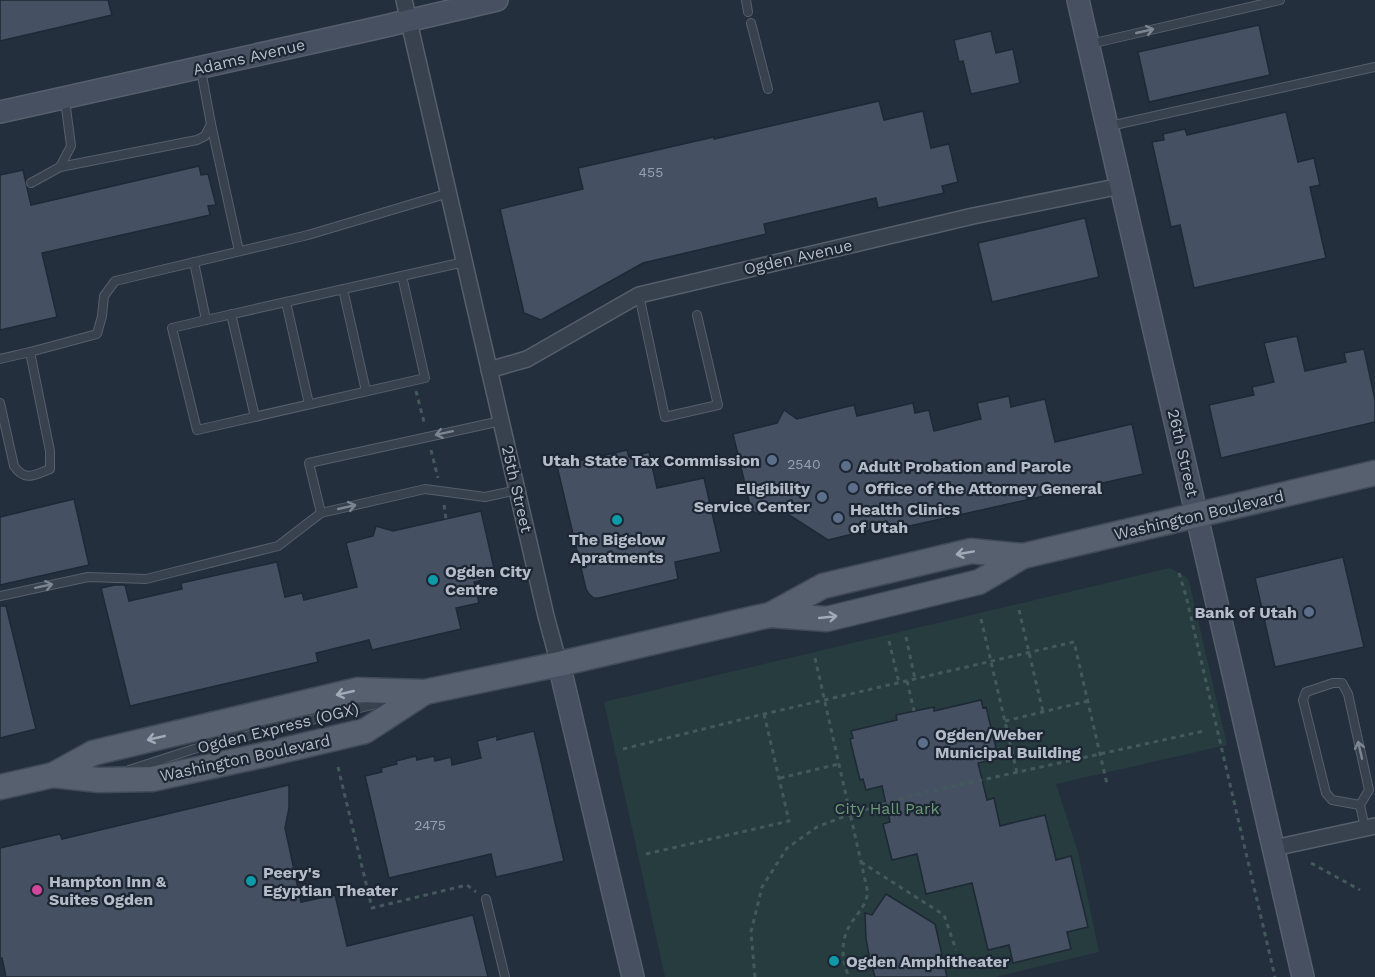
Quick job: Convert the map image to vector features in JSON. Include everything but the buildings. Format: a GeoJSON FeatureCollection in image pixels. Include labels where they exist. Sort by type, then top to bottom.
{"type":"FeatureCollection","features":[{"type":"Feature","properties":{"kind":"main road","name":"Washington Boulevard"},"geometry":{"type":"LineString","coordinates":[[770,615],[827,619],[979,582],[1023,556],[1375,473]]}},
{"type":"Feature","properties":{"kind":"main road","name":"Washington Boulevard"},"geometry":{"type":"LineString","coordinates":[[0,787],[53,775],[93,753],[358,690],[424,692],[560,664],[770,615],[823,586],[971,551],[1023,556]]}},
{"type":"Feature","properties":{"kind":"main road","name":"Washington Boulevard"},"geometry":{"type":"LineString","coordinates":[[53,775],[99,780],[152,779],[268,754],[365,731],[424,692]]}},
{"type":"Feature","properties":{"kind":"street","name":"25th Street"},"geometry":{"type":"LineString","coordinates":[[404,0],[546,616],[560,664],[633,977]]}},
{"type":"Feature","properties":{"kind":"street","name":"Adams Avenue"},"geometry":{"type":"LineString","coordinates":[[0,112],[497,0]]}},
{"type":"Feature","properties":{"kind":"street","name":"26th Street"},"geometry":{"type":"LineString","coordinates":[[1078,0],[1303,977]]}},
{"type":"Feature","properties":{"kind":"street","name":"Ogden Avenue"},"geometry":{"type":"LineString","coordinates":[[489,370],[527,359],[639,295],[973,216],[1121,186]]}},
{"type":"Feature","properties":{"kind":"street"},"geometry":{"type":"LineString","coordinates":[[1274,848],[1370,827]]}},
{"type":"Feature","properties":{"kind":"lane"},"geometry":{"type":"LineString","coordinates":[[746,0],[748,12]]}},
{"type":"Feature","properties":{"kind":"lane"},"geometry":{"type":"LineString","coordinates":[[1088,45],[1280,0]]}},
{"type":"Feature","properties":{"kind":"lane"},"geometry":{"type":"LineString","coordinates":[[751,23],[768,90]]}},
{"type":"Feature","properties":{"kind":"lane"},"geometry":{"type":"LineString","coordinates":[[1107,126],[1375,67]]}},
{"type":"Feature","properties":{"kind":"lane"},"geometry":{"type":"LineString","coordinates":[[200,68],[239,251]]}},
{"type":"Feature","properties":{"kind":"lane"},"geometry":{"type":"LineString","coordinates":[[60,167],[71,146],[65,98]]}},
{"type":"Feature","properties":{"kind":"lane"},"geometry":{"type":"LineString","coordinates":[[32,183],[60,167],[197,140],[205,136],[212,124]]}},
{"type":"Feature","properties":{"kind":"lane"},"geometry":{"type":"LineString","coordinates":[[0,358],[97,334],[105,296],[115,281],[308,235],[449,193]]}},
{"type":"Feature","properties":{"kind":"lane"},"geometry":{"type":"LineString","coordinates":[[194,262],[206,320]]}},
{"type":"Feature","properties":{"kind":"lane"},"geometry":{"type":"LineString","coordinates":[[402,276],[426,378],[197,430],[172,328],[231,314],[464,262]]}},
{"type":"Feature","properties":{"kind":"lane"},"geometry":{"type":"LineString","coordinates":[[343,289],[366,392]]}},
{"type":"Feature","properties":{"kind":"lane"},"geometry":{"type":"LineString","coordinates":[[639,295],[665,417],[718,405],[697,315]]}},
{"type":"Feature","properties":{"kind":"lane"},"geometry":{"type":"LineString","coordinates":[[286,302],[309,405]]}},
{"type":"Feature","properties":{"kind":"lane"},"geometry":{"type":"LineString","coordinates":[[231,314],[255,417]]}},
{"type":"Feature","properties":{"kind":"lane"},"geometry":{"type":"LineString","coordinates":[[0,403],[14,466],[20,473],[30,476],[50,469],[50,451],[30,352]]}},
{"type":"Feature","properties":{"kind":"lane"},"geometry":{"type":"LineString","coordinates":[[321,513],[309,463],[501,421]]}},
{"type":"Feature","properties":{"kind":"lane"},"geometry":{"type":"LineString","coordinates":[[0,596],[88,576],[146,579],[278,546],[321,513],[424,489],[485,497],[517,490]]}},
{"type":"Feature","properties":{"kind":"lane"},"geometry":{"type":"LineString","coordinates":[[1333,683],[1342,683],[1348,694],[1370,790],[1360,805],[1332,800],[1326,793],[1303,700],[1306,692],[1333,683]]}},
{"type":"Feature","properties":{"kind":"lane"},"geometry":{"type":"LineString","coordinates":[[1360,805],[1370,827]]}},
{"type":"Feature","properties":{"kind":"lane"},"geometry":{"type":"LineString","coordinates":[[486,899],[505,977]]}},
{"type":"Feature","properties":{"kind":"path"},"geometry":{"type":"LineString","coordinates":[[418,397],[446,519]]}},
{"type":"Feature","properties":{"kind":"path"},"geometry":{"type":"LineString","coordinates":[[1179,573],[1275,977]]}},
{"type":"Feature","properties":{"kind":"path"},"geometry":{"type":"LineString","coordinates":[[1019,610],[1043,712]]}},
{"type":"Feature","properties":{"kind":"path"},"geometry":{"type":"LineString","coordinates":[[981,619],[1017,773]]}},
{"type":"Feature","properties":{"kind":"path"},"geometry":{"type":"LineString","coordinates":[[906,637],[915,679]]}},
{"type":"Feature","properties":{"kind":"path"},"geometry":{"type":"LineString","coordinates":[[889,641],[898,683]]}},
{"type":"Feature","properties":{"kind":"path"},"geometry":{"type":"LineString","coordinates":[[623,749],[1074,642],[1107,784]]}},
{"type":"Feature","properties":{"kind":"path"},"geometry":{"type":"LineString","coordinates":[[815,658],[868,893],[865,906],[850,924],[843,945],[843,961],[849,977]]}},
{"type":"Feature","properties":{"kind":"path"},"geometry":{"type":"LineString","coordinates":[[907,681],[914,711]]}},
{"type":"Feature","properties":{"kind":"path"},"geometry":{"type":"LineString","coordinates":[[1005,721],[1088,701]]}},
{"type":"Feature","properties":{"kind":"path"},"geometry":{"type":"LineString","coordinates":[[646,854],[789,821],[764,714]]}},
{"type":"Feature","properties":{"kind":"path"},"geometry":{"type":"LineString","coordinates":[[755,977],[751,932],[762,887],[787,848],[817,827],[914,795],[1204,730]]}},
{"type":"Feature","properties":{"kind":"path"},"geometry":{"type":"LineString","coordinates":[[1054,745],[1059,764]]}},
{"type":"Feature","properties":{"kind":"path"},"geometry":{"type":"LineString","coordinates":[[780,778],[839,764]]}},
{"type":"Feature","properties":{"kind":"path"},"geometry":{"type":"LineString","coordinates":[[338,767],[372,908],[467,885],[486,899]]}},
{"type":"Feature","properties":{"kind":"path"},"geometry":{"type":"LineString","coordinates":[[861,862],[944,915],[956,950]]}},
{"type":"Feature","properties":{"kind":"path"},"geometry":{"type":"LineString","coordinates":[[1311,863],[1360,890]]}},
{"type":"Feature","properties":{"kind":"green space","name":"City Hall Park"},"geometry":{"type":"Polygon","coordinates":[[[1170,568],[1189,581],[1227,745],[1056,784],[1078,852],[1099,952],[995,977],[665,977],[604,702],[1170,568]]]}},
{"type":"Feature","properties":{"kind":"place","name":"Utah State Tax Commission"},"geometry":{"type":"Point","coordinates":[772,460]}},
{"type":"Feature","properties":{"kind":"place","name":"Adult Probation and Parole"},"geometry":{"type":"Point","coordinates":[846,466]}},
{"type":"Feature","properties":{"kind":"place","name":"Office of the Attorney General"},"geometry":{"type":"Point","coordinates":[853,488]}},
{"type":"Feature","properties":{"kind":"place","name":"Eligibility Service Center"},"geometry":{"type":"Point","coordinates":[822,497]}},
{"type":"Feature","properties":{"kind":"place","name":"Health Clinics of Utah"},"geometry":{"type":"Point","coordinates":[838,518]}},
{"type":"Feature","properties":{"kind":"place","name":"The Bigelow Apratments"},"geometry":{"type":"Point","coordinates":[617,520]}},
{"type":"Feature","properties":{"kind":"place","name":"Ogden City Centre"},"geometry":{"type":"Point","coordinates":[433,580]}},
{"type":"Feature","properties":{"kind":"place","name":"Bank of Utah"},"geometry":{"type":"Point","coordinates":[1309,612]}},
{"type":"Feature","properties":{"kind":"place","name":"Ogden/Weber Municipal Building"},"geometry":{"type":"Point","coordinates":[923,743]}},
{"type":"Feature","properties":{"kind":"place","name":"Peery's Egyptian Theater"},"geometry":{"type":"Point","coordinates":[251,881]}},
{"type":"Feature","properties":{"kind":"place","name":"Hampton Inn & Suites Ogden"},"geometry":{"type":"Point","coordinates":[37,890]}},
{"type":"Feature","properties":{"kind":"place","name":"Ogden Amphitheater"},"geometry":{"type":"Point","coordinates":[834,961]}}]}
